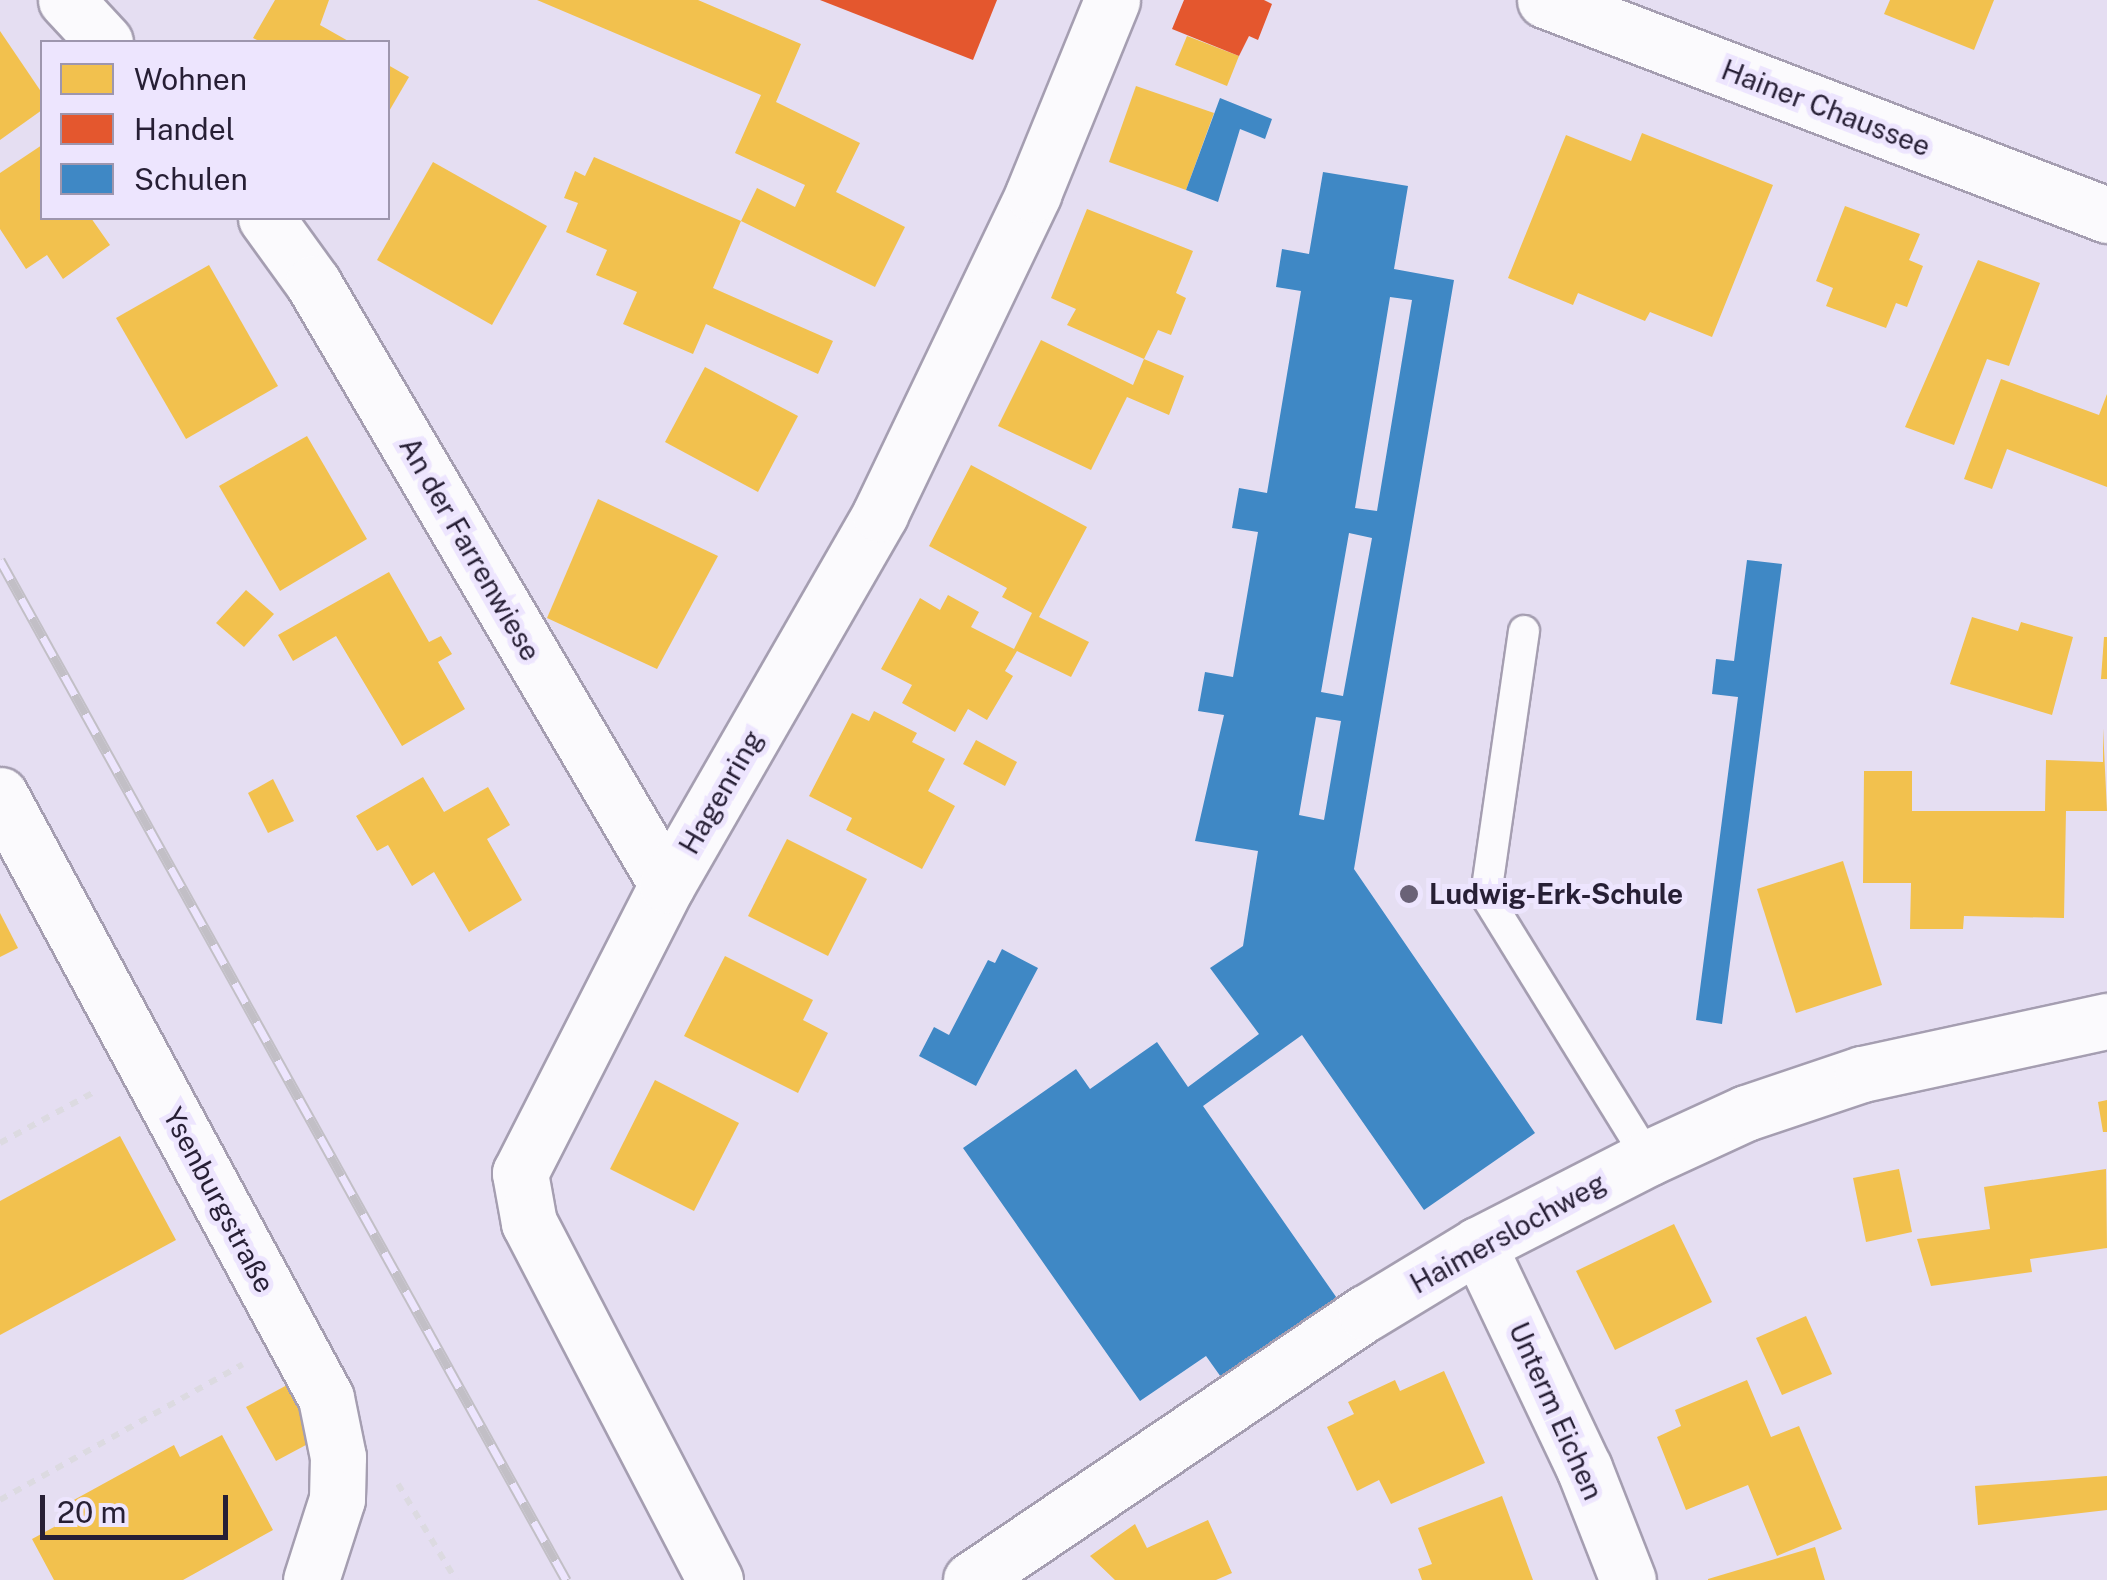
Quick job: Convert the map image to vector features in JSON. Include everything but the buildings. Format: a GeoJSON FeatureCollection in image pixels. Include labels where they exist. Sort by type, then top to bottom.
{"type":"FeatureCollection","features":[{"type":"Feature","properties":{"kind":"street"},"geometry":{"type":"LineString","coordinates":[[66,0],[103,40]]}},
{"type":"Feature","properties":{"kind":"street","name":"Hagenring"},"geometry":{"type":"LineString","coordinates":[[715,1580],[529,1223],[520,1194],[526,1154],[668,886],[888,497],[1033,194],[1112,0]]}},
{"type":"Feature","properties":{"kind":"street","name":"Hainer Chaussee"},"geometry":{"type":"LineString","coordinates":[[1545,0],[2107,215]]}},
{"type":"Feature","properties":{"kind":"street","name":"An der Farrenwiese"},"geometry":{"type":"LineString","coordinates":[[267,220],[313,283],[668,886]]}},
{"type":"Feature","properties":{"kind":"street","name":"Ysenburgstraße"},"geometry":{"type":"LineString","coordinates":[[0,795],[326,1398],[338,1457],[337,1499],[311,1580]]}},
{"type":"Feature","properties":{"kind":"street","name":"Haimerslochweg"},"geometry":{"type":"LineString","coordinates":[[971,1580],[1366,1313],[1478,1244],[1648,1158],[1746,1113],[1862,1074],[2107,1021]]}},
{"type":"Feature","properties":{"kind":"street","name":"Unterm Eichen"},"geometry":{"type":"LineString","coordinates":[[1478,1244],[1584,1468],[1628,1580]]}},
{"type":"Feature","properties":{"kind":"lane"},"geometry":{"type":"LineString","coordinates":[[1524,631],[1486,896],[1648,1158]]}},
{"type":"Feature","properties":{"kind":"path"},"geometry":{"type":"LineString","coordinates":[[0,1143],[147,1064]]}},
{"type":"Feature","properties":{"kind":"path"},"geometry":{"type":"LineString","coordinates":[[0,1500],[291,1337]]}},
{"type":"Feature","properties":{"kind":"railway"},"geometry":{"type":"LineString","coordinates":[[0,560],[566,1580]]}},
{"type":"Feature","properties":{"kind":"place","name":"Ludwig-Erk-Schule"},"geometry":{"type":"Point","coordinates":[1409,894]}}]}
